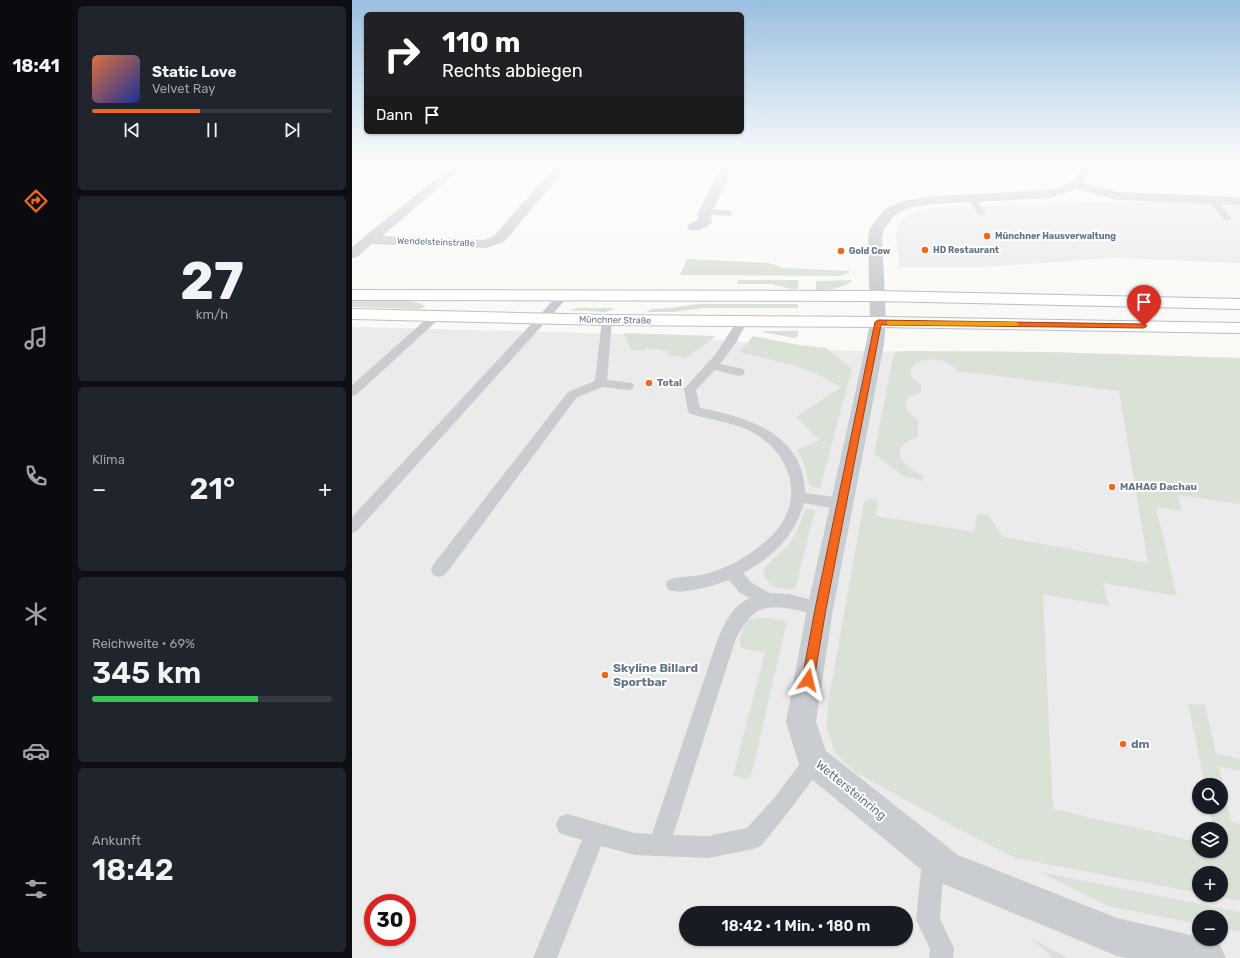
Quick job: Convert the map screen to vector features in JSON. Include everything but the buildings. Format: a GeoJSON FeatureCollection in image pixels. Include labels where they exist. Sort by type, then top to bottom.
{"type":"FeatureCollection","features":[{"type":"Feature","properties":{"kind":"main road"},"geometry":{"type":"LineString","coordinates":[[352,295],[564,296],[878,309],[1184,327],[1240,328]]}},
{"type":"Feature","properties":{"kind":"main road"},"geometry":{"type":"LineString","coordinates":[[878,309],[1174,302],[1240,304]]}},
{"type":"Feature","properties":{"kind":"main road","name":"Münchner Straße"},"geometry":{"type":"LineString","coordinates":[[352,314],[742,322],[878,309]]}},
{"type":"Feature","properties":{"kind":"street"},"geometry":{"type":"LineString","coordinates":[[352,254],[407,208]]}},
{"type":"Feature","properties":{"kind":"street","name":"Wendelsteinstraße"},"geometry":{"type":"LineString","coordinates":[[368,240],[486,244],[499,240],[526,208]]}},
{"type":"Feature","properties":{"kind":"street"},"geometry":{"type":"LineString","coordinates":[[694,228],[705,222],[704,215],[708,208]]}},
{"type":"Feature","properties":{"kind":"street","name":"Wettersteinring"},"geometry":{"type":"LineString","coordinates":[[900,208],[890,212],[877,228],[875,236],[878,309],[842,504],[820,609],[801,722],[814,761],[946,868],[1116,937],[1207,958]]}},
{"type":"Feature","properties":{"kind":"lane"},"geometry":{"type":"LineString","coordinates":[[978,208],[982,213]]}},
{"type":"Feature","properties":{"kind":"lane"},"geometry":{"type":"LineString","coordinates":[[1218,208],[1227,218]]}},
{"type":"Feature","properties":{"kind":"lane"},"geometry":{"type":"LineString","coordinates":[[706,212],[729,213]]}},
{"type":"Feature","properties":{"kind":"lane"},"geometry":{"type":"LineString","coordinates":[[352,526],[564,296]]}},
{"type":"Feature","properties":{"kind":"lane"},"geometry":{"type":"LineString","coordinates":[[352,392],[436,316]]}},
{"type":"Feature","properties":{"kind":"lane"},"geometry":{"type":"LineString","coordinates":[[601,383],[607,320]]}},
{"type":"Feature","properties":{"kind":"lane"},"geometry":{"type":"LineString","coordinates":[[674,585],[710,580],[732,572],[755,558],[774,542],[788,527],[795,511],[798,497],[797,479],[783,450],[773,439],[756,428],[738,420],[694,411],[683,389],[713,366],[736,334],[742,322]]}},
{"type":"Feature","properties":{"kind":"lane"},"geometry":{"type":"LineString","coordinates":[[713,366],[739,372]]}},
{"type":"Feature","properties":{"kind":"lane"},"geometry":{"type":"LineString","coordinates":[[439,570],[572,395],[601,383],[628,386]]}},
{"type":"Feature","properties":{"kind":"lane"},"geometry":{"type":"LineString","coordinates":[[798,497],[842,504]]}},
{"type":"Feature","properties":{"kind":"lane"},"geometry":{"type":"LineString","coordinates":[[732,572],[746,588],[766,599],[791,602],[820,609]]}},
{"type":"Feature","properties":{"kind":"lane"},"geometry":{"type":"LineString","coordinates":[[659,845],[730,630],[736,621],[753,603],[766,599]]}},
{"type":"Feature","properties":{"kind":"lane"},"geometry":{"type":"LineString","coordinates":[[567,825],[635,844],[708,847],[753,838],[782,804],[814,761]]}},
{"type":"Feature","properties":{"kind":"lane"},"geometry":{"type":"LineString","coordinates":[[545,958],[595,834]]}},
{"type":"Feature","properties":{"kind":"lane"},"geometry":{"type":"LineString","coordinates":[[933,857],[928,920],[942,948],[941,958]]}},
{"type":"Feature","properties":{"kind":"shaded area"},"geometry":{"type":"Polygon","coordinates":[[[937,208],[1240,208],[1240,263],[1113,258],[982,267],[899,267],[896,233],[899,224],[907,216],[920,210],[937,208]]]}},
{"type":"Feature","properties":{"kind":"shaded area"},"geometry":{"type":"Polygon","coordinates":[[[687,259],[769,263],[783,268],[850,271],[849,273],[839,276],[680,275],[687,259]]]}},
{"type":"Feature","properties":{"kind":"shaded area"},"geometry":{"type":"Polygon","coordinates":[[[738,280],[799,280],[798,289],[791,289],[771,284],[737,284],[738,280]]]}},
{"type":"Feature","properties":{"kind":"shaded area"},"geometry":{"type":"Polygon","coordinates":[[[853,280],[840,287],[816,290],[816,281],[853,280]]]}},
{"type":"Feature","properties":{"kind":"shaded area"},"geometry":{"type":"Polygon","coordinates":[[[352,301],[403,301],[421,304],[425,307],[420,309],[352,307],[352,301]]]}},
{"type":"Feature","properties":{"kind":"shaded area"},"geometry":{"type":"Polygon","coordinates":[[[699,304],[798,304],[798,308],[702,308],[674,312],[647,311],[699,304]]]}},
{"type":"Feature","properties":{"kind":"shaded area"},"geometry":{"type":"Polygon","coordinates":[[[578,308],[614,309],[605,312],[570,310],[578,308]]]}},
{"type":"Feature","properties":{"kind":"shaded area"},"geometry":{"type":"Polygon","coordinates":[[[352,327],[659,335],[845,351],[1047,352],[1240,358],[1240,958],[352,958],[352,327]]]}},
{"type":"Feature","properties":{"kind":"shaded area"},"geometry":{"type":"Polygon","coordinates":[[[798,331],[798,336],[795,338],[762,332],[798,331]]]}},
{"type":"Feature","properties":{"kind":"shaded area"},"geometry":{"type":"Polygon","coordinates":[[[624,333],[716,336],[686,358],[667,355],[669,351],[647,348],[645,351],[631,350],[624,333]]]}},
{"type":"Feature","properties":{"kind":"shaded area"},"geometry":{"type":"Polygon","coordinates":[[[753,336],[799,345],[826,348],[852,369],[820,488],[809,485],[805,466],[797,450],[820,440],[796,417],[841,387],[813,372],[796,366],[740,352],[753,336]]]}},
{"type":"Feature","properties":{"kind":"shaded area"},"geometry":{"type":"Polygon","coordinates":[[[905,351],[1047,352],[1240,358],[1240,504],[1178,495],[1182,511],[1156,507],[1177,596],[1103,583],[1109,606],[1043,594],[1053,809],[1192,840],[1192,858],[1228,858],[1228,822],[1213,822],[1211,814],[1228,814],[1228,808],[1231,822],[1240,824],[1240,901],[1228,899],[1228,866],[1192,866],[1192,892],[1015,858],[951,825],[855,772],[835,753],[827,728],[828,703],[864,502],[871,499],[878,501],[876,516],[974,532],[977,514],[988,515],[1003,537],[1148,563],[1119,391],[957,371],[949,364],[939,360],[929,359],[920,362],[913,366],[911,371],[913,378],[922,385],[921,392],[908,398],[905,403],[908,412],[918,420],[918,437],[908,441],[902,446],[900,457],[909,467],[924,475],[923,481],[902,475],[874,454],[894,353],[905,351]]]}},
{"type":"Feature","properties":{"kind":"shaded area"},"geometry":{"type":"Polygon","coordinates":[[[805,509],[815,510],[795,590],[775,587],[768,582],[763,572],[768,564],[786,548],[792,540],[805,509]]]}},
{"type":"Feature","properties":{"kind":"shaded area"},"geometry":{"type":"Polygon","coordinates":[[[755,618],[767,618],[787,622],[752,771],[750,777],[746,779],[733,775],[765,653],[741,648],[740,637],[746,621],[755,618]]]}},
{"type":"Feature","properties":{"kind":"shaded area"},"geometry":{"type":"Polygon","coordinates":[[[1188,704],[1205,705],[1216,754],[1240,759],[1240,771],[1219,766],[1222,778],[1204,778],[1188,704]]]}},
{"type":"Feature","properties":{"kind":"shaded area"},"geometry":{"type":"Polygon","coordinates":[[[1040,872],[1240,912],[1240,932],[1228,929],[1228,910],[1192,910],[1192,923],[1108,906],[1040,872]]]}},
{"type":"Feature","properties":{"kind":"shaded area"},"geometry":{"type":"Polygon","coordinates":[[[1031,938],[1068,958],[1053,958],[1031,938]]]}},
{"type":"Feature","properties":{"kind":"slow traffic"},"geometry":{"type":"LineString","coordinates":[[890,323],[1016,324]]}},
{"type":"Feature","properties":{"kind":"place","name":"Münchner Hausverwaltung"},"geometry":{"type":"Point","coordinates":[987,236]}},
{"type":"Feature","properties":{"kind":"place","name":"HD Restaurant"},"geometry":{"type":"Point","coordinates":[925,250]}},
{"type":"Feature","properties":{"kind":"place","name":"Gold Cow"},"geometry":{"type":"Point","coordinates":[841,251]}},
{"type":"Feature","properties":{"kind":"place","name":"Total"},"geometry":{"type":"Point","coordinates":[649,383]}},
{"type":"Feature","properties":{"kind":"place","name":"MAHAG Dachau"},"geometry":{"type":"Point","coordinates":[1112,487]}},
{"type":"Feature","properties":{"kind":"place","name":"Skyline Billard Sportbar"},"geometry":{"type":"Point","coordinates":[605,675]}},
{"type":"Feature","properties":{"kind":"place","name":"dm"},"geometry":{"type":"Point","coordinates":[1123,744]}},
{"type":"Feature","properties":{"kind":"route"},"geometry":{"type":"LineString","coordinates":[[808,680],[820,609],[875,344],[878,322],[1144,326]]}}]}
